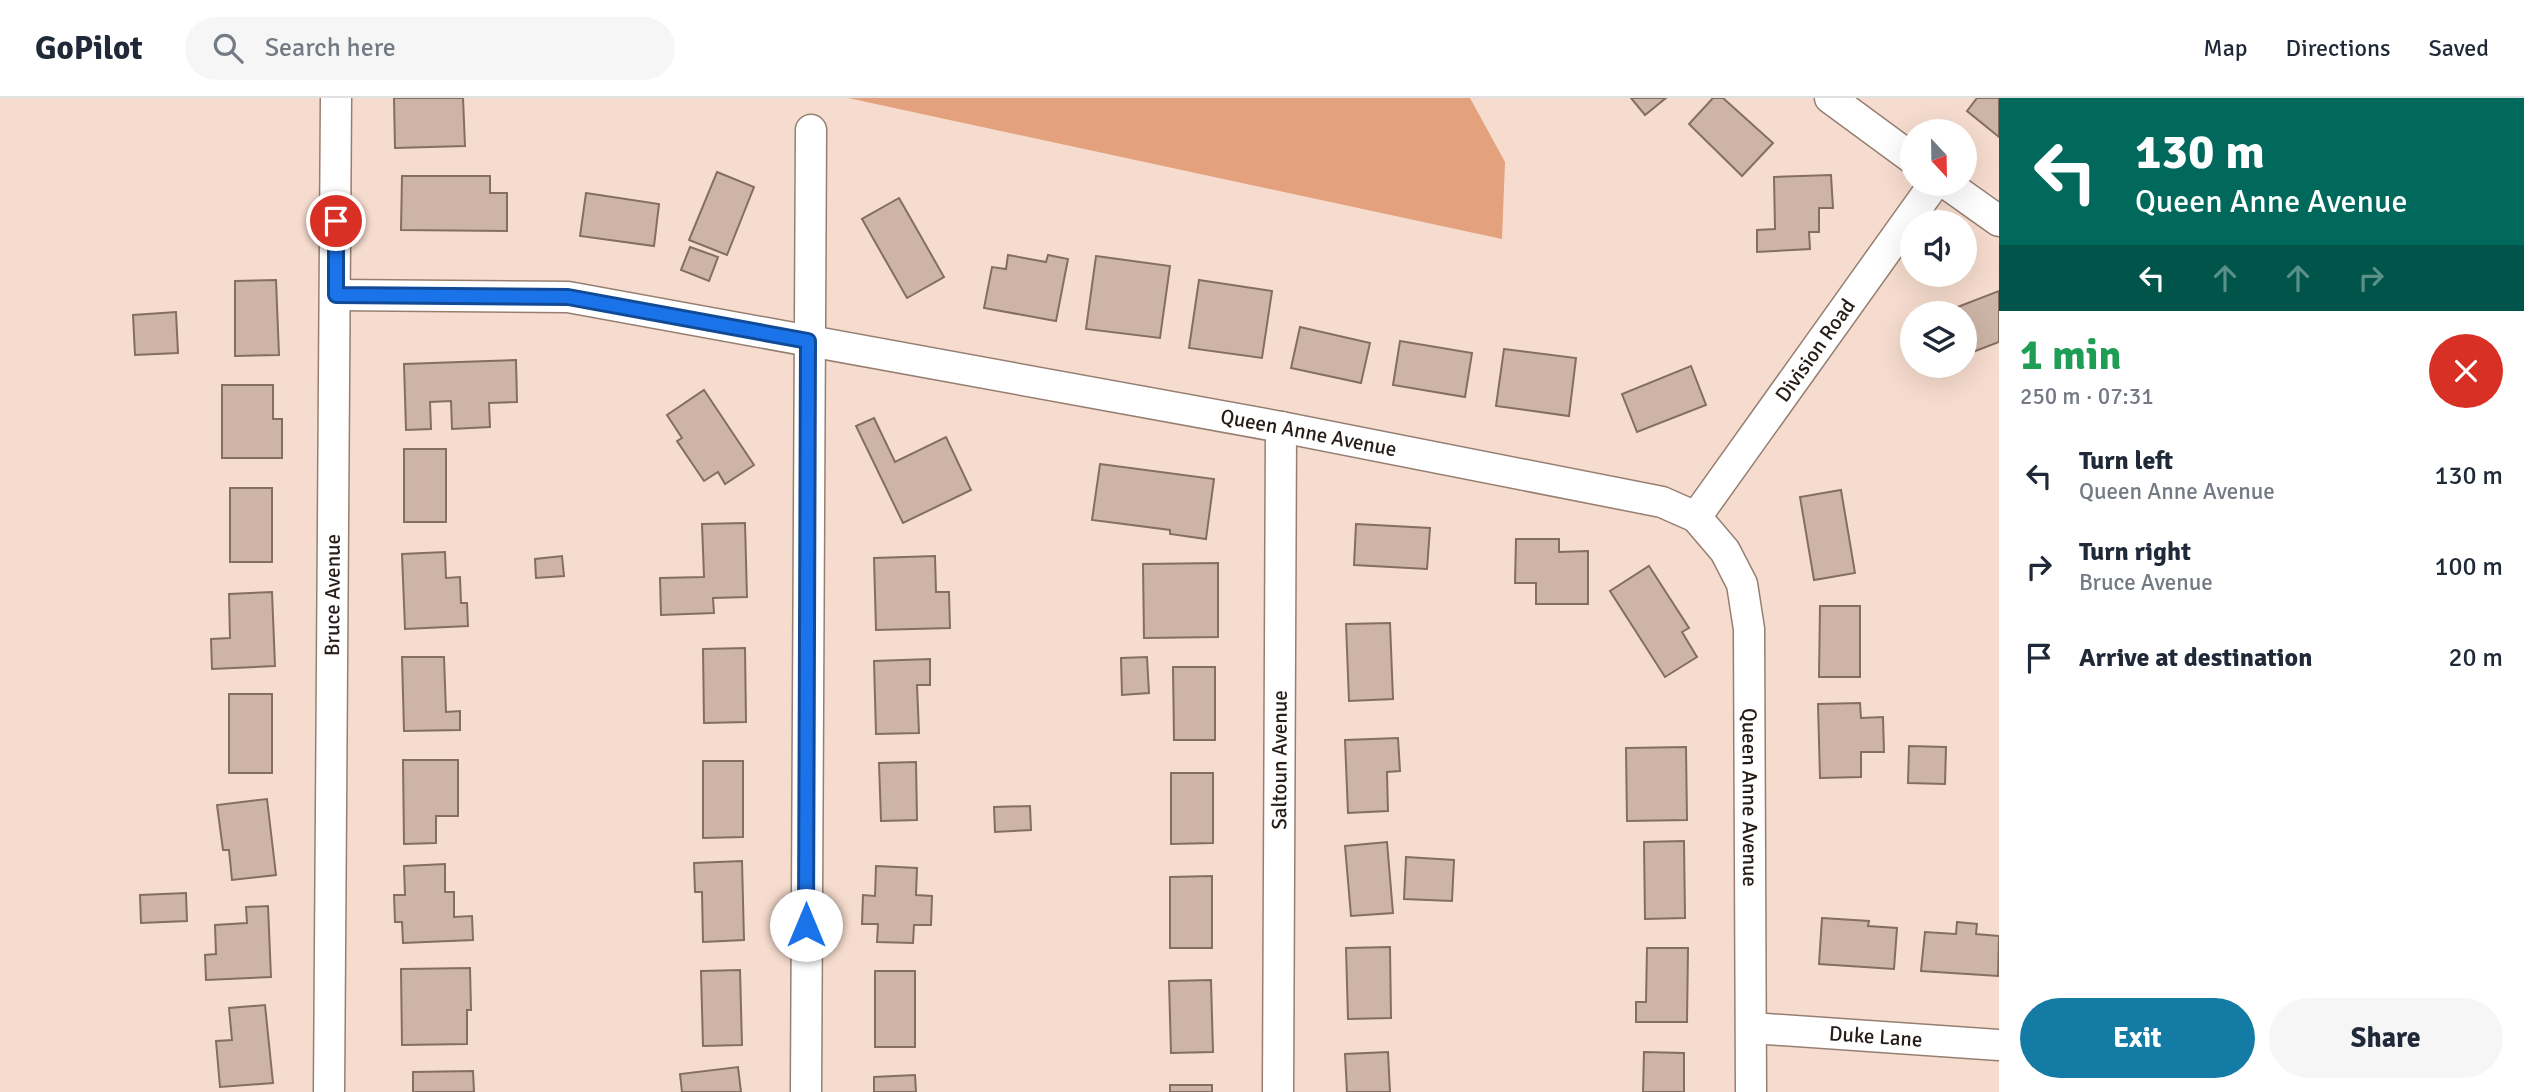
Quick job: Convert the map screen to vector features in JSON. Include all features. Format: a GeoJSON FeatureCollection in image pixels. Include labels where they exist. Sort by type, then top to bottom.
{"type":"FeatureCollection","features":[{"type":"Feature","properties":{"kind":"street","name":"Bruce Avenue"},"geometry":{"type":"LineString","coordinates":[[329,1092],[336,98]]}},
{"type":"Feature","properties":{"kind":"street"},"geometry":{"type":"LineString","coordinates":[[1830,98],[1900,149]]}},
{"type":"Feature","properties":{"kind":"street"},"geometry":{"type":"LineString","coordinates":[[806,1092],[811,130]]}},
{"type":"Feature","properties":{"kind":"street","name":"Division Road"},"geometry":{"type":"LineString","coordinates":[[1696,517],[1925,196]]}},
{"type":"Feature","properties":{"kind":"street"},"geometry":{"type":"LineString","coordinates":[[1964,196],[1999,221]]}},
{"type":"Feature","properties":{"kind":"street","name":"Queen Anne Avenue"},"geometry":{"type":"LineString","coordinates":[[336,295],[568,297],[1281,427],[1662,502],[1696,517],[1725,551],[1742,584],[1749,629],[1751,1092]]}},
{"type":"Feature","properties":{"kind":"street","name":"Saltoun Avenue"},"geometry":{"type":"LineString","coordinates":[[1278,1092],[1281,427]]}},
{"type":"Feature","properties":{"kind":"street","name":"Duke Lane"},"geometry":{"type":"LineString","coordinates":[[1752,1028],[1999,1045]]}},
{"type":"Feature","properties":{"kind":"shaded area"},"geometry":{"type":"Polygon","coordinates":[[[848,98],[1470,98],[1505,162],[1502,239],[848,98]]]}},
{"type":"Feature","properties":{"kind":"building"},"geometry":{"type":"Polygon","coordinates":[[[394,98],[463,98],[465,146],[395,148],[394,98]]]}},
{"type":"Feature","properties":{"kind":"building"},"geometry":{"type":"Polygon","coordinates":[[[1631,98],[1666,98],[1645,115],[1631,98]]]}},
{"type":"Feature","properties":{"kind":"building"},"geometry":{"type":"Polygon","coordinates":[[[1713,98],[1723,98],[1773,143],[1742,176],[1689,124],[1713,98]]]}},
{"type":"Feature","properties":{"kind":"building"},"geometry":{"type":"Polygon","coordinates":[[[1977,98],[1999,98],[1999,137],[1978,119],[1967,111],[1977,98]]]}},
{"type":"Feature","properties":{"kind":"building"},"geometry":{"type":"Polygon","coordinates":[[[717,172],[754,187],[727,255],[689,240],[717,172]]]}},
{"type":"Feature","properties":{"kind":"building"},"geometry":{"type":"Polygon","coordinates":[[[1831,175],[1833,208],[1819,208],[1819,232],[1809,232],[1810,249],[1757,252],[1757,230],[1775,229],[1774,177],[1831,175]]]}},
{"type":"Feature","properties":{"kind":"building"},"geometry":{"type":"Polygon","coordinates":[[[402,176],[490,176],[490,193],[507,193],[507,231],[401,230],[402,176]]]}},
{"type":"Feature","properties":{"kind":"building"},"geometry":{"type":"Polygon","coordinates":[[[586,193],[659,204],[654,246],[580,236],[586,193]]]}},
{"type":"Feature","properties":{"kind":"building"},"geometry":{"type":"Polygon","coordinates":[[[899,198],[944,277],[907,298],[862,219],[899,198]]]}},
{"type":"Feature","properties":{"kind":"building"},"geometry":{"type":"Polygon","coordinates":[[[690,247],[718,257],[709,281],[681,270],[690,247]]]}},
{"type":"Feature","properties":{"kind":"building"},"geometry":{"type":"Polygon","coordinates":[[[1008,255],[1046,262],[1048,255],[1068,259],[1056,321],[984,308],[992,267],[1006,269],[1008,255]]]}},
{"type":"Feature","properties":{"kind":"building"},"geometry":{"type":"Polygon","coordinates":[[[1096,256],[1170,266],[1160,338],[1086,329],[1096,256]]]}},
{"type":"Feature","properties":{"kind":"building"},"geometry":{"type":"Polygon","coordinates":[[[276,280],[279,355],[235,356],[235,281],[276,280]]]}},
{"type":"Feature","properties":{"kind":"building"},"geometry":{"type":"Polygon","coordinates":[[[1199,280],[1272,291],[1262,358],[1189,348],[1199,280]]]}},
{"type":"Feature","properties":{"kind":"building"},"geometry":{"type":"Polygon","coordinates":[[[1999,291],[1999,342],[1977,350],[1977,301],[1973,301],[1999,291]]]}},
{"type":"Feature","properties":{"kind":"building"},"geometry":{"type":"Polygon","coordinates":[[[176,312],[178,353],[135,355],[133,315],[176,312]]]}},
{"type":"Feature","properties":{"kind":"building"},"geometry":{"type":"Polygon","coordinates":[[[1300,327],[1370,343],[1361,383],[1291,368],[1300,327]]]}},
{"type":"Feature","properties":{"kind":"building"},"geometry":{"type":"Polygon","coordinates":[[[1400,341],[1472,353],[1465,397],[1393,385],[1400,341]]]}},
{"type":"Feature","properties":{"kind":"building"},"geometry":{"type":"Polygon","coordinates":[[[1504,349],[1576,358],[1569,416],[1496,406],[1504,349]]]}},
{"type":"Feature","properties":{"kind":"building"},"geometry":{"type":"Polygon","coordinates":[[[516,360],[517,402],[489,403],[490,427],[452,429],[451,401],[430,402],[431,429],[406,430],[404,364],[516,360]]]}},
{"type":"Feature","properties":{"kind":"building"},"geometry":{"type":"Polygon","coordinates":[[[1691,366],[1706,405],[1637,432],[1622,394],[1691,366]]]}},
{"type":"Feature","properties":{"kind":"building"},"geometry":{"type":"Polygon","coordinates":[[[222,385],[273,385],[273,419],[282,419],[282,458],[222,458],[222,385]]]}},
{"type":"Feature","properties":{"kind":"building"},"geometry":{"type":"Polygon","coordinates":[[[704,390],[754,465],[725,484],[718,472],[704,481],[677,441],[682,438],[667,415],[704,390]]]}},
{"type":"Feature","properties":{"kind":"building"},"geometry":{"type":"Polygon","coordinates":[[[874,418],[895,462],[946,437],[971,490],[903,523],[856,426],[874,418]]]}},
{"type":"Feature","properties":{"kind":"building"},"geometry":{"type":"Polygon","coordinates":[[[404,449],[446,449],[446,522],[404,522],[404,449]]]}},
{"type":"Feature","properties":{"kind":"building"},"geometry":{"type":"Polygon","coordinates":[[[1100,464],[1214,479],[1206,539],[1170,534],[1170,530],[1092,520],[1100,464]]]}},
{"type":"Feature","properties":{"kind":"building"},"geometry":{"type":"Polygon","coordinates":[[[230,488],[272,488],[272,562],[230,562],[230,488]]]}},
{"type":"Feature","properties":{"kind":"building"},"geometry":{"type":"Polygon","coordinates":[[[1841,490],[1855,573],[1814,580],[1800,497],[1841,490]]]}},
{"type":"Feature","properties":{"kind":"building"},"geometry":{"type":"Polygon","coordinates":[[[745,523],[747,597],[713,598],[714,613],[661,615],[660,578],[704,577],[702,524],[745,523]]]}},
{"type":"Feature","properties":{"kind":"building"},"geometry":{"type":"Polygon","coordinates":[[[1356,524],[1430,528],[1427,569],[1354,565],[1356,524]]]}},
{"type":"Feature","properties":{"kind":"building"},"geometry":{"type":"Polygon","coordinates":[[[1516,539],[1559,539],[1559,552],[1588,551],[1588,604],[1536,604],[1536,583],[1515,583],[1516,539]]]}},
{"type":"Feature","properties":{"kind":"building"},"geometry":{"type":"Polygon","coordinates":[[[445,552],[446,578],[460,577],[461,603],[467,603],[468,626],[405,629],[402,554],[445,552]]]}},
{"type":"Feature","properties":{"kind":"building"},"geometry":{"type":"Polygon","coordinates":[[[562,556],[564,576],[536,578],[535,559],[562,556]]]}},
{"type":"Feature","properties":{"kind":"building"},"geometry":{"type":"Polygon","coordinates":[[[935,556],[936,592],[949,592],[950,628],[876,630],[874,558],[935,556]]]}},
{"type":"Feature","properties":{"kind":"building"},"geometry":{"type":"Polygon","coordinates":[[[1218,563],[1218,637],[1144,638],[1143,564],[1218,563]]]}},
{"type":"Feature","properties":{"kind":"building"},"geometry":{"type":"Polygon","coordinates":[[[1649,566],[1689,628],[1682,632],[1697,657],[1665,677],[1610,591],[1649,566]]]}},
{"type":"Feature","properties":{"kind":"building"},"geometry":{"type":"Polygon","coordinates":[[[272,592],[275,666],[212,669],[211,639],[230,638],[229,594],[272,592]]]}},
{"type":"Feature","properties":{"kind":"building"},"geometry":{"type":"Polygon","coordinates":[[[1820,606],[1860,606],[1860,677],[1819,677],[1820,606]]]}},
{"type":"Feature","properties":{"kind":"building"},"geometry":{"type":"Polygon","coordinates":[[[1390,623],[1393,699],[1349,701],[1346,624],[1390,623]]]}},
{"type":"Feature","properties":{"kind":"building"},"geometry":{"type":"Polygon","coordinates":[[[745,648],[746,722],[704,723],[703,649],[745,648]]]}},
{"type":"Feature","properties":{"kind":"building"},"geometry":{"type":"Polygon","coordinates":[[[402,657],[444,657],[446,712],[460,711],[460,730],[404,731],[402,657]]]}},
{"type":"Feature","properties":{"kind":"building"},"geometry":{"type":"Polygon","coordinates":[[[1147,657],[1149,693],[1122,695],[1121,658],[1147,657]]]}},
{"type":"Feature","properties":{"kind":"building"},"geometry":{"type":"Polygon","coordinates":[[[930,659],[930,685],[917,685],[919,733],[876,734],[874,661],[930,659]]]}},
{"type":"Feature","properties":{"kind":"building"},"geometry":{"type":"Polygon","coordinates":[[[1173,667],[1215,667],[1215,740],[1174,740],[1173,667]]]}},
{"type":"Feature","properties":{"kind":"building"},"geometry":{"type":"Polygon","coordinates":[[[229,694],[272,694],[272,773],[229,773],[229,694]]]}},
{"type":"Feature","properties":{"kind":"building"},"geometry":{"type":"Polygon","coordinates":[[[1860,703],[1861,718],[1883,717],[1884,752],[1861,752],[1861,777],[1820,778],[1818,704],[1860,703]]]}},
{"type":"Feature","properties":{"kind":"building"},"geometry":{"type":"Polygon","coordinates":[[[1398,738],[1400,771],[1387,772],[1388,811],[1348,813],[1345,740],[1398,738]]]}},
{"type":"Feature","properties":{"kind":"building"},"geometry":{"type":"Polygon","coordinates":[[[1909,746],[1946,747],[1945,784],[1908,783],[1909,746]]]}},
{"type":"Feature","properties":{"kind":"building"},"geometry":{"type":"Polygon","coordinates":[[[1686,747],[1687,820],[1627,821],[1626,748],[1686,747]]]}},
{"type":"Feature","properties":{"kind":"building"},"geometry":{"type":"Polygon","coordinates":[[[403,760],[458,760],[458,816],[436,816],[436,843],[404,844],[403,760]]]}},
{"type":"Feature","properties":{"kind":"building"},"geometry":{"type":"Polygon","coordinates":[[[703,761],[743,761],[743,837],[703,838],[703,761]]]}},
{"type":"Feature","properties":{"kind":"building"},"geometry":{"type":"Polygon","coordinates":[[[916,762],[917,820],[881,821],[879,763],[916,762]]]}},
{"type":"Feature","properties":{"kind":"building"},"geometry":{"type":"Polygon","coordinates":[[[1171,773],[1213,773],[1213,843],[1171,844],[1171,773]]]}},
{"type":"Feature","properties":{"kind":"building"},"geometry":{"type":"Polygon","coordinates":[[[267,799],[276,875],[232,880],[229,850],[223,850],[217,805],[267,799]]]}},
{"type":"Feature","properties":{"kind":"building"},"geometry":{"type":"Polygon","coordinates":[[[1030,806],[1031,830],[995,832],[994,807],[1030,806]]]}},
{"type":"Feature","properties":{"kind":"building"},"geometry":{"type":"Polygon","coordinates":[[[1684,841],[1685,918],[1645,919],[1644,842],[1684,841]]]}},
{"type":"Feature","properties":{"kind":"building"},"geometry":{"type":"Polygon","coordinates":[[[1387,842],[1393,913],[1351,916],[1345,846],[1387,842]]]}},
{"type":"Feature","properties":{"kind":"building"},"geometry":{"type":"Polygon","coordinates":[[[1406,857],[1454,860],[1452,901],[1404,899],[1406,857]]]}},
{"type":"Feature","properties":{"kind":"building"},"geometry":{"type":"Polygon","coordinates":[[[742,861],[744,940],[703,942],[702,892],[695,892],[694,863],[742,861]]]}},
{"type":"Feature","properties":{"kind":"building"},"geometry":{"type":"Polygon","coordinates":[[[445,864],[445,892],[454,892],[454,917],[472,916],[473,940],[403,943],[402,922],[395,922],[394,895],[405,895],[404,866],[445,864]]]}},
{"type":"Feature","properties":{"kind":"building"},"geometry":{"type":"Polygon","coordinates":[[[876,866],[917,868],[916,895],[932,896],[931,925],[914,925],[913,943],[877,942],[878,924],[862,924],[863,895],[875,896],[876,866]]]}},
{"type":"Feature","properties":{"kind":"building"},"geometry":{"type":"Polygon","coordinates":[[[1212,876],[1212,948],[1170,948],[1170,877],[1212,876]]]}},
{"type":"Feature","properties":{"kind":"building"},"geometry":{"type":"Polygon","coordinates":[[[186,893],[187,921],[141,923],[140,895],[186,893]]]}},
{"type":"Feature","properties":{"kind":"building"},"geometry":{"type":"Polygon","coordinates":[[[268,906],[271,977],[206,980],[205,955],[216,954],[215,925],[247,923],[246,907],[268,906]]]}},
{"type":"Feature","properties":{"kind":"building"},"geometry":{"type":"Polygon","coordinates":[[[1822,918],[1869,921],[1868,926],[1897,928],[1894,969],[1819,964],[1822,918]]]}},
{"type":"Feature","properties":{"kind":"building"},"geometry":{"type":"Polygon","coordinates":[[[1957,922],[1977,924],[1976,934],[1999,936],[1998,976],[1921,971],[1925,932],[1956,934],[1957,922]]]}},
{"type":"Feature","properties":{"kind":"building"},"geometry":{"type":"Polygon","coordinates":[[[1390,947],[1391,1018],[1348,1019],[1346,948],[1390,947]]]}},
{"type":"Feature","properties":{"kind":"building"},"geometry":{"type":"Polygon","coordinates":[[[1647,948],[1688,948],[1687,1022],[1636,1022],[1636,1002],[1646,1002],[1647,948]]]}},
{"type":"Feature","properties":{"kind":"building"},"geometry":{"type":"Polygon","coordinates":[[[470,968],[471,1010],[467,1010],[467,1044],[402,1045],[401,969],[470,968]]]}},
{"type":"Feature","properties":{"kind":"building"},"geometry":{"type":"Polygon","coordinates":[[[740,970],[742,1045],[703,1046],[701,971],[740,970]]]}},
{"type":"Feature","properties":{"kind":"building"},"geometry":{"type":"Polygon","coordinates":[[[875,971],[915,971],[915,1047],[875,1047],[875,971]]]}},
{"type":"Feature","properties":{"kind":"building"},"geometry":{"type":"Polygon","coordinates":[[[1211,980],[1213,1052],[1171,1053],[1169,981],[1211,980]]]}},
{"type":"Feature","properties":{"kind":"building"},"geometry":{"type":"Polygon","coordinates":[[[265,1005],[273,1083],[220,1087],[216,1041],[232,1040],[229,1008],[265,1005]]]}},
{"type":"Feature","properties":{"kind":"building"},"geometry":{"type":"Polygon","coordinates":[[[1388,1052],[1390,1092],[1347,1092],[1345,1054],[1388,1052]]]}},
{"type":"Feature","properties":{"kind":"building"},"geometry":{"type":"Polygon","coordinates":[[[1644,1052],[1684,1053],[1684,1092],[1643,1092],[1644,1052]]]}},
{"type":"Feature","properties":{"kind":"building"},"geometry":{"type":"Polygon","coordinates":[[[738,1067],[741,1092],[682,1092],[680,1074],[738,1067]]]}},
{"type":"Feature","properties":{"kind":"building"},"geometry":{"type":"Polygon","coordinates":[[[473,1071],[474,1092],[413,1092],[413,1072],[473,1071]]]}},
{"type":"Feature","properties":{"kind":"building"},"geometry":{"type":"Polygon","coordinates":[[[915,1075],[916,1092],[874,1092],[874,1077],[915,1075]]]}},
{"type":"Feature","properties":{"kind":"building"},"geometry":{"type":"Polygon","coordinates":[[[1170,1085],[1212,1085],[1212,1092],[1170,1092],[1170,1085]]]}},
{"type":"Feature","properties":{"kind":"route"},"geometry":{"type":"LineString","coordinates":[[336,221],[336,295],[568,297],[808,341],[806,925]]}}]}
